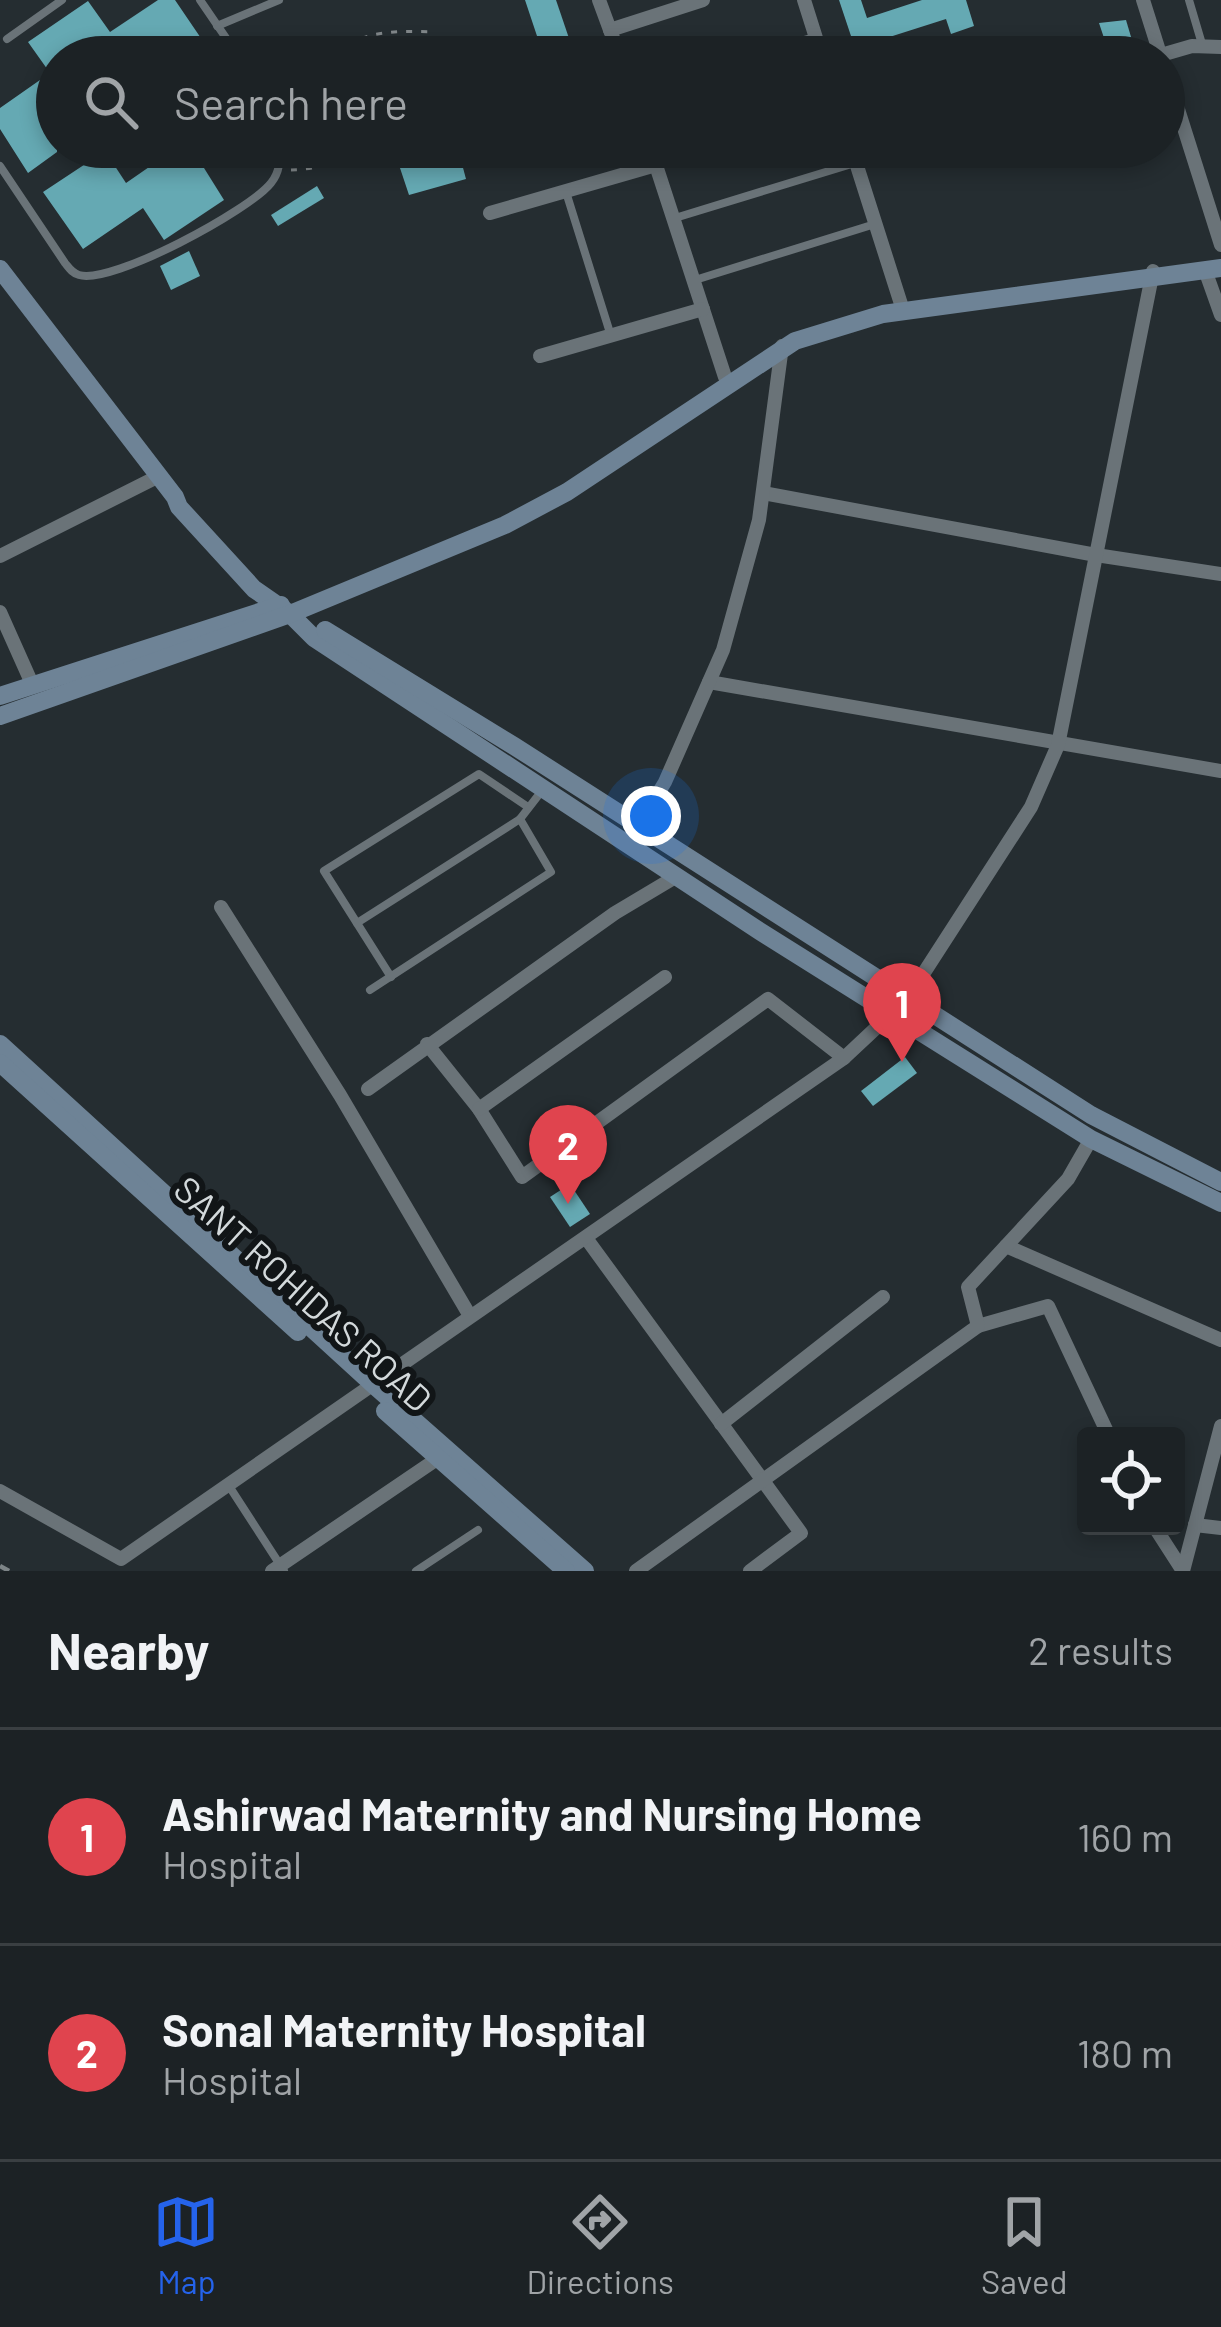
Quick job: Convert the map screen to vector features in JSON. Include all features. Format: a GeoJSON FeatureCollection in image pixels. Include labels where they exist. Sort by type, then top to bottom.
{"type":"FeatureCollection","features":[{"type":"Feature","properties":{"kind":"street"},"geometry":{"type":"LineString","coordinates":[[599,0],[612,36]]}},
{"type":"Feature","properties":{"kind":"street"},"geometry":{"type":"LineString","coordinates":[[610,30],[703,0]]}},
{"type":"Feature","properties":{"kind":"street"},"geometry":{"type":"LineString","coordinates":[[804,0],[816,36]]}},
{"type":"Feature","properties":{"kind":"street"},"geometry":{"type":"LineString","coordinates":[[1143,0],[1155,36]]}},
{"type":"Feature","properties":{"kind":"street"},"geometry":{"type":"LineString","coordinates":[[1185,51],[1203,45],[1221,47]]}},
{"type":"Feature","properties":{"kind":"street"},"geometry":{"type":"LineString","coordinates":[[1185,132],[1221,245]]}},
{"type":"Feature","properties":{"kind":"street"},"geometry":{"type":"LineString","coordinates":[[490,213],[623,168]]}},
{"type":"Feature","properties":{"kind":"street"},"geometry":{"type":"LineString","coordinates":[[657,168],[725,377]]}},
{"type":"Feature","properties":{"kind":"street"},"geometry":{"type":"LineString","coordinates":[[858,168],[901,304]]}},
{"type":"Feature","properties":{"kind":"street"},"geometry":{"type":"LineString","coordinates":[[0,696],[290,608],[501,518],[543,496],[725,377],[836,318],[901,304],[1216,266],[1221,315]]}},
{"type":"Feature","properties":{"kind":"street"},"geometry":{"type":"LineString","coordinates":[[0,269],[179,507],[239,573],[290,608],[314,638],[640,827],[1090,1139],[1221,1202]]}},
{"type":"Feature","properties":{"kind":"street"},"geometry":{"type":"LineString","coordinates":[[0,716],[505,525],[567,492],[781,345],[883,314],[1153,273]]}},
{"type":"Feature","properties":{"kind":"street"},"geometry":{"type":"LineString","coordinates":[[0,1490],[121,1559],[844,1058],[901,1006],[1031,807],[1058,745],[1153,273]]}},
{"type":"Feature","properties":{"kind":"street"},"geometry":{"type":"LineString","coordinates":[[540,356],[703,309]]}},
{"type":"Feature","properties":{"kind":"street"},"geometry":{"type":"LineString","coordinates":[[627,845],[665,782],[723,650],[763,493],[781,345]]}},
{"type":"Feature","properties":{"kind":"street"},"geometry":{"type":"LineString","coordinates":[[0,556],[159,476]]}},
{"type":"Feature","properties":{"kind":"street"},"geometry":{"type":"LineString","coordinates":[[763,493],[1221,574]]}},
{"type":"Feature","properties":{"kind":"street"},"geometry":{"type":"LineString","coordinates":[[0,612],[33,686]]}},
{"type":"Feature","properties":{"kind":"street"},"geometry":{"type":"LineString","coordinates":[[709,682],[1221,771]]}},
{"type":"Feature","properties":{"kind":"street"},"geometry":{"type":"LineString","coordinates":[[455,720],[544,788],[677,876],[1091,1115],[1221,1182]]}},
{"type":"Feature","properties":{"kind":"street"},"geometry":{"type":"LineString","coordinates":[[368,1089],[615,913],[677,876]]}},
{"type":"Feature","properties":{"kind":"street"},"geometry":{"type":"LineString","coordinates":[[221,907],[340,1095],[470,1316]]}},
{"type":"Feature","properties":{"kind":"street"},"geometry":{"type":"LineString","coordinates":[[479,1109],[664,977]]}},
{"type":"Feature","properties":{"kind":"street"},"geometry":{"type":"LineString","coordinates":[[427,1044],[479,1109],[522,1177],[768,999],[844,1058]]}},
{"type":"Feature","properties":{"kind":"street"},"geometry":{"type":"LineString","coordinates":[[0,1044],[370,1389],[585,1571]]}},
{"type":"Feature","properties":{"kind":"street","name":"SANT ROHIDAS ROAD"},"geometry":{"type":"LineString","coordinates":[[0,1063],[370,1389],[437,1459],[566,1571]]}},
{"type":"Feature","properties":{"kind":"street"},"geometry":{"type":"LineString","coordinates":[[978,1326],[968,1287],[1068,1179],[1090,1139]]}},
{"type":"Feature","properties":{"kind":"street"},"geometry":{"type":"LineString","coordinates":[[586,1238],[801,1533],[749,1571]]}},
{"type":"Feature","properties":{"kind":"street"},"geometry":{"type":"LineString","coordinates":[[1006,1246],[1221,1340]]}},
{"type":"Feature","properties":{"kind":"street"},"geometry":{"type":"LineString","coordinates":[[722,1424],[884,1297]]}},
{"type":"Feature","properties":{"kind":"street"},"geometry":{"type":"LineString","coordinates":[[636,1571],[978,1326],[1048,1306],[1105,1427]]}},
{"type":"Feature","properties":{"kind":"street"},"geometry":{"type":"LineString","coordinates":[[1183,1571],[1221,1426]]}},
{"type":"Feature","properties":{"kind":"street"},"geometry":{"type":"LineString","coordinates":[[279,1569],[437,1459]]}},
{"type":"Feature","properties":{"kind":"street"},"geometry":{"type":"LineString","coordinates":[[1195,1525],[1221,1528]]}},
{"type":"Feature","properties":{"kind":"street"},"geometry":{"type":"LineString","coordinates":[[1160,1535],[1183,1571]]}},
{"type":"Feature","properties":{"kind":"lane"},"geometry":{"type":"LineString","coordinates":[[7,39],[62,0]]}},
{"type":"Feature","properties":{"kind":"lane"},"geometry":{"type":"LineString","coordinates":[[200,0],[224,36]]}},
{"type":"Feature","properties":{"kind":"lane"},"geometry":{"type":"LineString","coordinates":[[217,26],[279,0]]}},
{"type":"Feature","properties":{"kind":"lane"},"geometry":{"type":"LineString","coordinates":[[1189,0],[1203,45]]}},
{"type":"Feature","properties":{"kind":"lane"},"geometry":{"type":"LineString","coordinates":[[0,166],[64,263],[73,272],[88,275],[192,238],[263,191],[278,168]]}},
{"type":"Feature","properties":{"kind":"lane"},"geometry":{"type":"LineString","coordinates":[[673,218],[817,168]]}},
{"type":"Feature","properties":{"kind":"lane"},"geometry":{"type":"LineString","coordinates":[[566,191],[610,336]]}},
{"type":"Feature","properties":{"kind":"lane"},"geometry":{"type":"LineString","coordinates":[[694,280],[875,224]]}},
{"type":"Feature","properties":{"kind":"lane"},"geometry":{"type":"LineString","coordinates":[[391,977],[324,871],[479,774],[528,807]]}},
{"type":"Feature","properties":{"kind":"lane"},"geometry":{"type":"LineString","coordinates":[[357,923],[520,819],[544,788]]}},
{"type":"Feature","properties":{"kind":"lane"},"geometry":{"type":"LineString","coordinates":[[370,991],[551,872],[520,819]]}},
{"type":"Feature","properties":{"kind":"lane"},"geometry":{"type":"LineString","coordinates":[[229,1486],[279,1569]]}},
{"type":"Feature","properties":{"kind":"lane"},"geometry":{"type":"LineString","coordinates":[[416,1571],[478,1529]]}},
{"type":"Feature","properties":{"kind":"path"},"geometry":{"type":"LineString","coordinates":[[386,36],[435,32]]}},
{"type":"Feature","properties":{"kind":"path"},"geometry":{"type":"LineString","coordinates":[[278,171],[299,168]]}},
{"type":"Feature","properties":{"kind":"building"},"geometry":{"type":"Polygon","coordinates":[[[158,0],[175,0],[199,36],[37,36],[88,1],[110,32],[158,0]]]}},
{"type":"Feature","properties":{"kind":"building"},"geometry":{"type":"Polygon","coordinates":[[[525,0],[556,0],[568,36],[537,36],[525,0]]]}},
{"type":"Feature","properties":{"kind":"building"},"geometry":{"type":"Polygon","coordinates":[[[839,0],[861,0],[867,18],[922,0],[966,0],[974,26],[951,34],[946,19],[893,36],[851,36],[839,0]]]}},
{"type":"Feature","properties":{"kind":"building"},"geometry":{"type":"Polygon","coordinates":[[[1126,20],[1131,36],[1103,36],[1099,23],[1126,20]]]}},
{"type":"Feature","properties":{"kind":"building"},"geometry":{"type":"Polygon","coordinates":[[[36,83],[36,167],[28,173],[0,129],[0,108],[36,83]]]}},
{"type":"Feature","properties":{"kind":"building"},"geometry":{"type":"Polygon","coordinates":[[[79,168],[116,168],[126,183],[148,168],[204,168],[224,200],[164,240],[143,208],[83,249],[43,192],[79,168]]]}},
{"type":"Feature","properties":{"kind":"building"},"geometry":{"type":"Polygon","coordinates":[[[400,168],[463,168],[466,179],[409,195],[400,168]]]}},
{"type":"Feature","properties":{"kind":"building"},"geometry":{"type":"Polygon","coordinates":[[[317,186],[324,198],[278,226],[271,215],[317,186]]]}},
{"type":"Feature","properties":{"kind":"building"},"geometry":{"type":"Polygon","coordinates":[[[189,251],[200,276],[171,290],[160,266],[189,251]]]}},
{"type":"Feature","properties":{"kind":"building"},"geometry":{"type":"Polygon","coordinates":[[[905,1057],[917,1073],[873,1106],[861,1091],[905,1057]]]}},
{"type":"Feature","properties":{"kind":"building"},"geometry":{"type":"Polygon","coordinates":[[[570,1184],[590,1214],[570,1227],[550,1197],[570,1184]]]}},
{"type":"Feature","properties":{"kind":"railway"},"geometry":{"type":"LineString","coordinates":[[0,1566],[9,1571]]}},
{"type":"Feature","properties":{"kind":"place","name":"Ashirwad Maternity and Nursing Home"},"geometry":{"type":"Point","coordinates":[902,1062]}},
{"type":"Feature","properties":{"kind":"place","name":"Sonal Maternity Hospital"},"geometry":{"type":"Point","coordinates":[568,1204]}}]}
